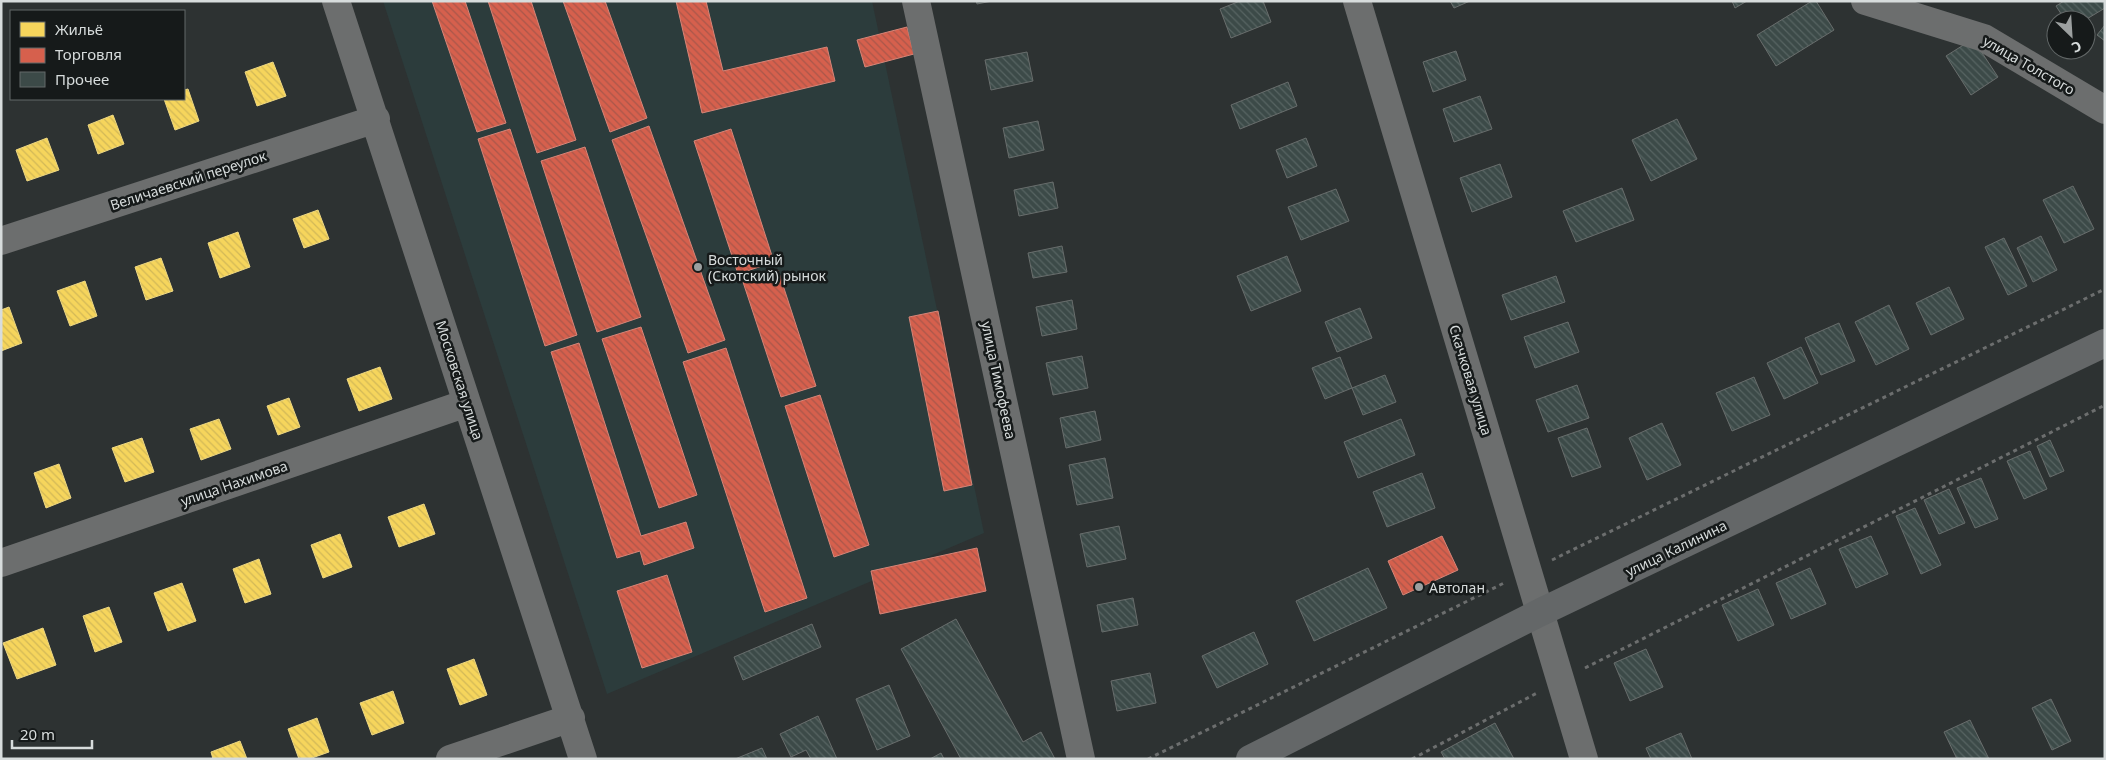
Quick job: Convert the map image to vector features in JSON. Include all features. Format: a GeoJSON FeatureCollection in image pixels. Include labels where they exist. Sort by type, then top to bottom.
{"type":"FeatureCollection","features":[{"type":"Feature","properties":{"kind":"main road","name":"улица Калинина"},"geometry":{"type":"LineString","coordinates":[[1250,759],[1541,612],[2105,343]]}},
{"type":"Feature","properties":{"kind":"street","name":"Московская улица"},"geometry":{"type":"LineString","coordinates":[[336,1],[583,759]]}},
{"type":"Feature","properties":{"kind":"street","name":"улица Тимофеева"},"geometry":{"type":"LineString","coordinates":[[916,1],[1081,759]]}},
{"type":"Feature","properties":{"kind":"street","name":"Скачковая улица"},"geometry":{"type":"LineString","coordinates":[[1358,1],[1584,759]]}},
{"type":"Feature","properties":{"kind":"street","name":"улица Толстого"},"geometry":{"type":"LineString","coordinates":[[1864,1],[1984,38],[2105,110]]}},
{"type":"Feature","properties":{"kind":"street","name":"Величаевский переулок"},"geometry":{"type":"LineString","coordinates":[[1,241],[376,119]]}},
{"type":"Feature","properties":{"kind":"street","name":"улица Нахимова"},"geometry":{"type":"LineString","coordinates":[[1,563],[467,403]]}},
{"type":"Feature","properties":{"kind":"street"},"geometry":{"type":"LineString","coordinates":[[450,759],[571,718]]}},
{"type":"Feature","properties":{"kind":"path"},"geometry":{"type":"LineString","coordinates":[[1148,759],[2105,289]]}},
{"type":"Feature","properties":{"kind":"path"},"geometry":{"type":"LineString","coordinates":[[1412,759],[1561,680],[2105,405]]}},
{"type":"Feature","properties":{"kind":"shaded area","name":"Восточный (Скотский) рынок"},"geometry":{"type":"Polygon","coordinates":[[[383,1],[872,1],[984,533],[607,694],[383,1]]]}},
{"type":"Feature","properties":{"kind":"building: Жильё"},"geometry":{"type":"Polygon","coordinates":[[[273,62],[286,96],[257,106],[245,72],[273,62]]]}},
{"type":"Feature","properties":{"kind":"building: Жильё"},"geometry":{"type":"Polygon","coordinates":[[[188,89],[199,121],[175,130],[164,100],[185,100],[185,90],[188,89]]]}},
{"type":"Feature","properties":{"kind":"building: Жильё"},"geometry":{"type":"Polygon","coordinates":[[[113,115],[124,144],[98,154],[88,125],[113,115]]]}},
{"type":"Feature","properties":{"kind":"building: Жильё"},"geometry":{"type":"Polygon","coordinates":[[[47,138],[59,170],[27,181],[16,150],[47,138]]]}},
{"type":"Feature","properties":{"kind":"building: Жильё"},"geometry":{"type":"Polygon","coordinates":[[[318,210],[329,239],[304,248],[293,219],[318,210]]]}},
{"type":"Feature","properties":{"kind":"building: Жильё"},"geometry":{"type":"Polygon","coordinates":[[[238,232],[250,267],[220,278],[208,243],[238,232]]]}},
{"type":"Feature","properties":{"kind":"building: Жильё"},"geometry":{"type":"Polygon","coordinates":[[[161,258],[173,291],[146,300],[135,267],[161,258]]]}},
{"type":"Feature","properties":{"kind":"building: Жильё"},"geometry":{"type":"Polygon","coordinates":[[[85,281],[97,316],[70,326],[57,291],[85,281]]]}},
{"type":"Feature","properties":{"kind":"building: Жильё"},"geometry":{"type":"Polygon","coordinates":[[[9,307],[22,343],[1,351],[1,310],[9,307]]]}},
{"type":"Feature","properties":{"kind":"building: Жильё"},"geometry":{"type":"Polygon","coordinates":[[[380,367],[392,399],[359,411],[347,379],[380,367]]]}},
{"type":"Feature","properties":{"kind":"building: Жильё"},"geometry":{"type":"Polygon","coordinates":[[[289,398],[300,427],[278,435],[267,406],[289,398]]]}},
{"type":"Feature","properties":{"kind":"building: Жильё"},"geometry":{"type":"Polygon","coordinates":[[[219,419],[231,449],[201,460],[190,429],[219,419]]]}},
{"type":"Feature","properties":{"kind":"building: Жильё"},"geometry":{"type":"Polygon","coordinates":[[[142,438],[154,472],[125,482],[112,448],[142,438]]]}},
{"type":"Feature","properties":{"kind":"building: Жильё"},"geometry":{"type":"Polygon","coordinates":[[[59,464],[71,498],[46,508],[34,473],[59,464]]]}},
{"type":"Feature","properties":{"kind":"building: Жильё"},"geometry":{"type":"Polygon","coordinates":[[[424,504],[435,534],[399,547],[388,517],[424,504]]]}},
{"type":"Feature","properties":{"kind":"building: Жильё"},"geometry":{"type":"Polygon","coordinates":[[[340,534],[352,567],[323,578],[311,545],[340,534]]]}},
{"type":"Feature","properties":{"kind":"building: Жильё"},"geometry":{"type":"Polygon","coordinates":[[[259,559],[271,594],[245,603],[233,569],[259,559]]]}},
{"type":"Feature","properties":{"kind":"building: Жильё"},"geometry":{"type":"Polygon","coordinates":[[[182,583],[196,621],[168,631],[154,593],[182,583]]]}},
{"type":"Feature","properties":{"kind":"building: Жильё"},"geometry":{"type":"Polygon","coordinates":[[[109,607],[122,642],[95,652],[83,616],[109,607]]]}},
{"type":"Feature","properties":{"kind":"building: Жильё"},"geometry":{"type":"Polygon","coordinates":[[[43,628],[56,665],[17,679],[3,643],[43,628]]]}},
{"type":"Feature","properties":{"kind":"building: Жильё"},"geometry":{"type":"Polygon","coordinates":[[[474,659],[487,695],[460,705],[447,669],[474,659]]]}},
{"type":"Feature","properties":{"kind":"building: Жильё"},"geometry":{"type":"Polygon","coordinates":[[[393,691],[404,723],[372,735],[360,703],[393,691]]]}},
{"type":"Feature","properties":{"kind":"building: Жильё"},"geometry":{"type":"Polygon","coordinates":[[[317,718],[329,752],[309,759],[299,759],[288,729],[317,718]]]}},
{"type":"Feature","properties":{"kind":"building: Жильё"},"geometry":{"type":"Polygon","coordinates":[[[240,741],[247,759],[213,759],[211,752],[240,741]]]}},
{"type":"Feature","properties":{"kind":"building: Торговля"},"geometry":{"type":"Polygon","coordinates":[[[432,1],[465,1],[506,123],[477,132],[432,1]]]}},
{"type":"Feature","properties":{"kind":"building: Торговля"},"geometry":{"type":"Polygon","coordinates":[[[488,1],[531,1],[576,140],[537,153],[488,1]]]}},
{"type":"Feature","properties":{"kind":"building: Торговля"},"geometry":{"type":"Polygon","coordinates":[[[563,1],[605,1],[647,118],[610,132],[563,1]]]}},
{"type":"Feature","properties":{"kind":"building: Торговля"},"geometry":{"type":"Polygon","coordinates":[[[676,1],[706,1],[723,71],[827,47],[835,81],[702,113],[676,1]]]}},
{"type":"Feature","properties":{"kind":"building: Торговля"},"geometry":{"type":"Polygon","coordinates":[[[907,27],[914,54],[865,67],[857,40],[907,27]]]}},
{"type":"Feature","properties":{"kind":"building: Торговля"},"geometry":{"type":"Polygon","coordinates":[[[649,126],[725,340],[688,353],[612,140],[649,126]]]}},
{"type":"Feature","properties":{"kind":"building: Торговля"},"geometry":{"type":"Polygon","coordinates":[[[510,129],[577,335],[545,346],[478,139],[510,129]]]}},
{"type":"Feature","properties":{"kind":"building: Торговля"},"geometry":{"type":"Polygon","coordinates":[[[731,129],[774,262],[738,274],[694,141],[731,129]]]}},
{"type":"Feature","properties":{"kind":"building: Торговля"},"geometry":{"type":"Polygon","coordinates":[[[585,147],[641,317],[597,332],[541,161],[585,147]]]}},
{"type":"Feature","properties":{"kind":"building: Торговля"},"geometry":{"type":"Polygon","coordinates":[[[778,270],[816,386],[781,397],[743,282],[778,270]]]}},
{"type":"Feature","properties":{"kind":"building: Торговля"},"geometry":{"type":"Polygon","coordinates":[[[938,311],[972,485],[944,491],[909,317],[938,311]]]}},
{"type":"Feature","properties":{"kind":"building: Торговля"},"geometry":{"type":"Polygon","coordinates":[[[641,327],[697,495],[659,508],[602,339],[641,327]]]}},
{"type":"Feature","properties":{"kind":"building: Торговля"},"geometry":{"type":"Polygon","coordinates":[[[579,343],[641,536],[686,522],[694,548],[644,565],[640,551],[617,558],[551,352],[579,343]]]}},
{"type":"Feature","properties":{"kind":"building: Торговля"},"geometry":{"type":"Polygon","coordinates":[[[726,348],[807,598],[765,612],[683,362],[726,348]]]}},
{"type":"Feature","properties":{"kind":"building: Торговля"},"geometry":{"type":"Polygon","coordinates":[[[820,395],[869,545],[834,557],[785,406],[820,395]]]}},
{"type":"Feature","properties":{"kind":"building: Торговля"},"geometry":{"type":"Polygon","coordinates":[[[1442,536],[1458,570],[1403,595],[1388,561],[1442,536]]]}},
{"type":"Feature","properties":{"kind":"building: Торговля"},"geometry":{"type":"Polygon","coordinates":[[[977,548],[986,591],[880,614],[871,571],[977,548]]]}},
{"type":"Feature","properties":{"kind":"building: Торговля"},"geometry":{"type":"Polygon","coordinates":[[[667,575],[692,652],[642,668],[617,591],[667,575]]]}},
{"type":"Feature","properties":{"kind":"building: Прочее"},"geometry":{"type":"Polygon","coordinates":[[[976,1],[992,1],[977,4],[976,1]]]}},
{"type":"Feature","properties":{"kind":"building: Прочее"},"geometry":{"type":"Polygon","coordinates":[[[1240,1],[1263,1],[1271,22],[1231,38],[1220,9],[1240,1]]]}},
{"type":"Feature","properties":{"kind":"building: Прочее"},"geometry":{"type":"Polygon","coordinates":[[[1450,1],[1470,1],[1454,8],[1450,1]]]}},
{"type":"Feature","properties":{"kind":"building: Прочее"},"geometry":{"type":"Polygon","coordinates":[[[1732,1],[1747,1],[1735,8],[1732,1]]]}},
{"type":"Feature","properties":{"kind":"building: Прочее"},"geometry":{"type":"Polygon","coordinates":[[[1812,1],[1816,1],[1834,30],[1776,66],[1757,35],[1812,1]]]}},
{"type":"Feature","properties":{"kind":"building: Прочее"},"geometry":{"type":"Polygon","coordinates":[[[2064,1],[2105,1],[2105,8],[2096,13],[2096,10],[2059,10],[2056,6],[2064,1]]]}},
{"type":"Feature","properties":{"kind":"building: Прочее"},"geometry":{"type":"Polygon","coordinates":[[[2105,25],[2105,41],[2097,35],[2105,25]]]}},
{"type":"Feature","properties":{"kind":"building: Прочее"},"geometry":{"type":"Polygon","coordinates":[[[1973,39],[1998,77],[1971,95],[1946,56],[1973,39]]]}},
{"type":"Feature","properties":{"kind":"building: Прочее"},"geometry":{"type":"Polygon","coordinates":[[[1456,51],[1466,80],[1433,92],[1423,62],[1456,51]]]}},
{"type":"Feature","properties":{"kind":"building: Прочее"},"geometry":{"type":"Polygon","coordinates":[[[1027,52],[1033,81],[991,90],[985,60],[1027,52]]]}},
{"type":"Feature","properties":{"kind":"building: Прочее"},"geometry":{"type":"Polygon","coordinates":[[[1288,82],[1297,106],[1240,129],[1231,105],[1288,82]]]}},
{"type":"Feature","properties":{"kind":"building: Прочее"},"geometry":{"type":"Polygon","coordinates":[[[1480,96],[1492,129],[1454,142],[1443,109],[1480,96]]]}},
{"type":"Feature","properties":{"kind":"building: Прочее"},"geometry":{"type":"Polygon","coordinates":[[[1677,119],[1697,159],[1651,181],[1632,140],[1677,119]]]}},
{"type":"Feature","properties":{"kind":"building: Прочее"},"geometry":{"type":"Polygon","coordinates":[[[1038,121],[1044,150],[1009,158],[1003,128],[1038,121]]]}},
{"type":"Feature","properties":{"kind":"building: Прочее"},"geometry":{"type":"Polygon","coordinates":[[[1306,138],[1317,166],[1287,178],[1276,150],[1306,138]]]}},
{"type":"Feature","properties":{"kind":"building: Прочее"},"geometry":{"type":"Polygon","coordinates":[[[1500,164],[1512,197],[1472,212],[1460,178],[1500,164]]]}},
{"type":"Feature","properties":{"kind":"building: Прочее"},"geometry":{"type":"Polygon","coordinates":[[[1053,182],[1058,208],[1019,216],[1014,190],[1053,182]]]}},
{"type":"Feature","properties":{"kind":"building: Прочее"},"geometry":{"type":"Polygon","coordinates":[[[2073,186],[2094,229],[2064,243],[2043,200],[2073,186]]]}},
{"type":"Feature","properties":{"kind":"building: Прочее"},"geometry":{"type":"Polygon","coordinates":[[[1622,188],[1634,220],[1576,242],[1563,211],[1622,188]]]}},
{"type":"Feature","properties":{"kind":"building: Прочее"},"geometry":{"type":"Polygon","coordinates":[[[1336,189],[1349,221],[1301,240],[1288,207],[1336,189]]]}},
{"type":"Feature","properties":{"kind":"building: Прочее"},"geometry":{"type":"Polygon","coordinates":[[[2041,236],[2057,270],[2033,282],[2017,248],[2041,236]]]}},
{"type":"Feature","properties":{"kind":"building: Прочее"},"geometry":{"type":"Polygon","coordinates":[[[2004,238],[2027,286],[2008,295],[1985,247],[2004,238]]]}},
{"type":"Feature","properties":{"kind":"building: Прочее"},"geometry":{"type":"Polygon","coordinates":[[[1062,246],[1067,272],[1033,278],[1028,253],[1062,246]]]}},
{"type":"Feature","properties":{"kind":"building: Прочее"},"geometry":{"type":"Polygon","coordinates":[[[1287,256],[1301,291],[1251,311],[1237,276],[1287,256]]]}},
{"type":"Feature","properties":{"kind":"building: Прочее"},"geometry":{"type":"Polygon","coordinates":[[[1556,276],[1565,302],[1511,320],[1502,295],[1556,276]]]}},
{"type":"Feature","properties":{"kind":"building: Прочее"},"geometry":{"type":"Polygon","coordinates":[[[1949,287],[1964,319],[1931,335],[1916,303],[1949,287]]]}},
{"type":"Feature","properties":{"kind":"building: Прочее"},"geometry":{"type":"Polygon","coordinates":[[[1072,300],[1077,329],[1042,336],[1036,307],[1072,300]]]}},
{"type":"Feature","properties":{"kind":"building: Прочее"},"geometry":{"type":"Polygon","coordinates":[[[1889,305],[1909,349],[1876,365],[1855,322],[1889,305]]]}},
{"type":"Feature","properties":{"kind":"building: Прочее"},"geometry":{"type":"Polygon","coordinates":[[[1360,308],[1372,338],[1337,352],[1325,322],[1360,308]]]}},
{"type":"Feature","properties":{"kind":"building: Прочее"},"geometry":{"type":"Polygon","coordinates":[[[1568,322],[1579,352],[1535,368],[1524,337],[1568,322]]]}},
{"type":"Feature","properties":{"kind":"building: Прочее"},"geometry":{"type":"Polygon","coordinates":[[[1839,323],[1855,361],[1821,375],[1805,338],[1839,323]]]}},
{"type":"Feature","properties":{"kind":"building: Прочее"},"geometry":{"type":"Polygon","coordinates":[[[1801,347],[1818,383],[1784,399],[1767,363],[1801,347]]]}},
{"type":"Feature","properties":{"kind":"building: Прочее"},"geometry":{"type":"Polygon","coordinates":[[[1082,356],[1088,388],[1053,395],[1046,363],[1082,356]]]}},
{"type":"Feature","properties":{"kind":"building: Прочее"},"geometry":{"type":"Polygon","coordinates":[[[1340,357],[1352,388],[1325,399],[1312,368],[1340,357]]]}},
{"type":"Feature","properties":{"kind":"building: Прочее"},"geometry":{"type":"Polygon","coordinates":[[[1385,375],[1396,402],[1363,415],[1352,388],[1385,375]]]}},
{"type":"Feature","properties":{"kind":"building: Прочее"},"geometry":{"type":"Polygon","coordinates":[[[1754,377],[1770,415],[1732,431],[1716,393],[1754,377]]]}},
{"type":"Feature","properties":{"kind":"building: Прочее"},"geometry":{"type":"Polygon","coordinates":[[[1577,385],[1589,418],[1548,432],[1536,400],[1577,385]]]}},
{"type":"Feature","properties":{"kind":"building: Прочее"},"geometry":{"type":"Polygon","coordinates":[[[1095,411],[1101,440],[1066,448],[1060,418],[1095,411]]]}},
{"type":"Feature","properties":{"kind":"building: Прочее"},"geometry":{"type":"Polygon","coordinates":[[[1401,419],[1415,455],[1358,478],[1344,442],[1401,419]]]}},
{"type":"Feature","properties":{"kind":"building: Прочее"},"geometry":{"type":"Polygon","coordinates":[[[1662,423],[1681,465],[1647,480],[1629,438],[1662,423]]]}},
{"type":"Feature","properties":{"kind":"building: Прочее"},"geometry":{"type":"Polygon","coordinates":[[[1587,428],[1601,467],[1572,477],[1558,438],[1587,428]]]}},
{"type":"Feature","properties":{"kind":"building: Прочее"},"geometry":{"type":"Polygon","coordinates":[[[2050,440],[2064,471],[2050,477],[2037,446],[2050,440]]]}},
{"type":"Feature","properties":{"kind":"building: Прочее"},"geometry":{"type":"Polygon","coordinates":[[[2030,451],[2047,489],[2024,499],[2007,461],[2030,451]]]}},
{"type":"Feature","properties":{"kind":"building: Прочее"},"geometry":{"type":"Polygon","coordinates":[[[1105,458],[1113,498],[1077,505],[1069,465],[1105,458]]]}},
{"type":"Feature","properties":{"kind":"building: Прочее"},"geometry":{"type":"Polygon","coordinates":[[[1422,473],[1435,508],[1387,527],[1373,492],[1422,473]]]}},
{"type":"Feature","properties":{"kind":"building: Прочее"},"geometry":{"type":"Polygon","coordinates":[[[1981,478],[1998,519],[1975,528],[1957,488],[1981,478]]]}},
{"type":"Feature","properties":{"kind":"building: Прочее"},"geometry":{"type":"Polygon","coordinates":[[[1949,489],[1965,523],[1939,534],[1924,500],[1949,489]]]}},
{"type":"Feature","properties":{"kind":"building: Прочее"},"geometry":{"type":"Polygon","coordinates":[[[1915,508],[1941,565],[1921,574],[1896,516],[1915,508]]]}},
{"type":"Feature","properties":{"kind":"building: Прочее"},"geometry":{"type":"Polygon","coordinates":[[[1119,526],[1126,559],[1087,567],[1080,534],[1119,526]]]}},
{"type":"Feature","properties":{"kind":"building: Прочее"},"geometry":{"type":"Polygon","coordinates":[[[1871,536],[1888,574],[1856,588],[1839,549],[1871,536]]]}},
{"type":"Feature","properties":{"kind":"building: Прочее"},"geometry":{"type":"Polygon","coordinates":[[[1368,568],[1387,608],[1314,641],[1296,601],[1368,568]]]}},
{"type":"Feature","properties":{"kind":"building: Прочее"},"geometry":{"type":"Polygon","coordinates":[[[1810,568],[1826,604],[1791,619],[1776,583],[1810,568]]]}},
{"type":"Feature","properties":{"kind":"building: Прочее"},"geometry":{"type":"Polygon","coordinates":[[[1758,589],[1774,625],[1738,641],[1722,605],[1758,589]]]}},
{"type":"Feature","properties":{"kind":"building: Прочее"},"geometry":{"type":"Polygon","coordinates":[[[1133,598],[1138,625],[1102,632],[1097,605],[1133,598]]]}},
{"type":"Feature","properties":{"kind":"building: Прочее"},"geometry":{"type":"Polygon","coordinates":[[[956,619],[1023,742],[1041,732],[1055,759],[961,759],[901,649],[956,619]]]}},
{"type":"Feature","properties":{"kind":"building: Прочее"},"geometry":{"type":"Polygon","coordinates":[[[812,624],[821,647],[743,680],[734,657],[812,624]]]}},
{"type":"Feature","properties":{"kind":"building: Прочее"},"geometry":{"type":"Polygon","coordinates":[[[1254,632],[1268,664],[1217,688],[1202,656],[1254,632]]]}},
{"type":"Feature","properties":{"kind":"building: Прочее"},"geometry":{"type":"Polygon","coordinates":[[[1646,649],[1663,687],[1630,701],[1614,663],[1646,649]]]}},
{"type":"Feature","properties":{"kind":"building: Прочее"},"geometry":{"type":"Polygon","coordinates":[[[1150,673],[1156,703],[1117,711],[1111,681],[1150,673]]]}},
{"type":"Feature","properties":{"kind":"building: Прочее"},"geometry":{"type":"Polygon","coordinates":[[[889,685],[910,736],[877,750],[856,699],[889,685]]]}},
{"type":"Feature","properties":{"kind":"building: Прочее"},"geometry":{"type":"Polygon","coordinates":[[[2051,699],[2071,741],[2052,750],[2032,708],[2051,699]]]}},
{"type":"Feature","properties":{"kind":"building: Прочее"},"geometry":{"type":"Polygon","coordinates":[[[818,716],[837,759],[811,759],[806,750],[791,757],[780,734],[818,716]]]}},
{"type":"Feature","properties":{"kind":"building: Прочее"},"geometry":{"type":"Polygon","coordinates":[[[1970,720],[1989,759],[1957,759],[1944,732],[1970,720]]]}},
{"type":"Feature","properties":{"kind":"building: Прочее"},"geometry":{"type":"Polygon","coordinates":[[[1495,723],[1514,759],[1445,759],[1441,752],[1495,723]]]}},
{"type":"Feature","properties":{"kind":"building: Прочее"},"geometry":{"type":"Polygon","coordinates":[[[1681,733],[1692,759],[1651,759],[1646,748],[1681,733]]]}},
{"type":"Feature","properties":{"kind":"building: Прочее"},"geometry":{"type":"Polygon","coordinates":[[[762,748],[767,759],[735,759],[762,748]]]}},
{"type":"Feature","properties":{"kind":"building: Прочее"},"geometry":{"type":"Polygon","coordinates":[[[941,753],[944,759],[930,759],[941,753]]]}},
{"type":"Feature","properties":{"kind":"place","name":"Восточный (Скотский) рынок"},"geometry":{"type":"Point","coordinates":[698,267]}},
{"type":"Feature","properties":{"kind":"place","name":"Автолан"},"geometry":{"type":"Point","coordinates":[1419,587]}}]}
